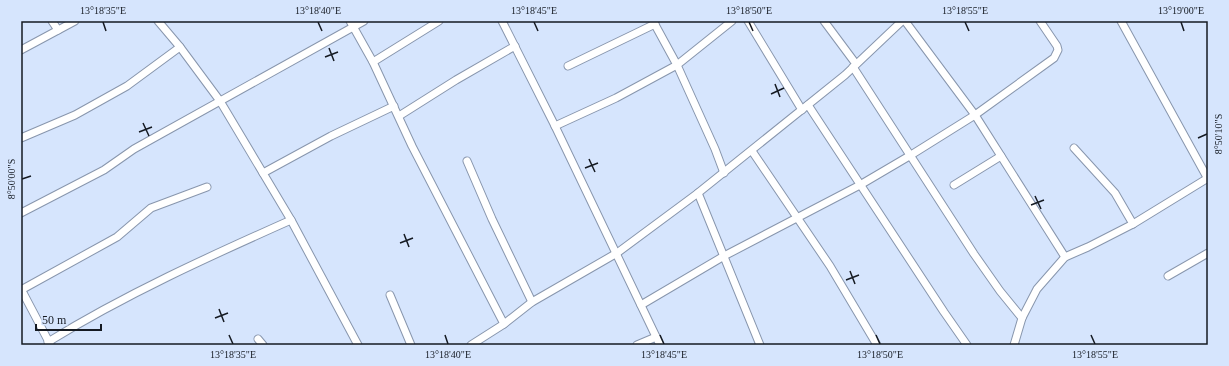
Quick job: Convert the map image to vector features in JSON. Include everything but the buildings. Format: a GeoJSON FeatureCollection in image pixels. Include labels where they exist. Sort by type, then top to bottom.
{"type":"FeatureCollection","features":[{"type":"Feature","properties":{"kind":"street"},"geometry":{"type":"LineString","coordinates":[[52,21],[58,30]]}},
{"type":"Feature","properties":{"kind":"street"},"geometry":{"type":"LineString","coordinates":[[21,50],[75,21]]}},
{"type":"Feature","properties":{"kind":"street"},"geometry":{"type":"LineString","coordinates":[[158,21],[180,47],[220,101],[291,220],[358,345]]}},
{"type":"Feature","properties":{"kind":"street"},"geometry":{"type":"LineString","coordinates":[[21,213],[104,170],[134,149],[352,24],[364,21]]}},
{"type":"Feature","properties":{"kind":"street"},"geometry":{"type":"LineString","coordinates":[[373,62],[439,21]]}},
{"type":"Feature","properties":{"kind":"street"},"geometry":{"type":"LineString","coordinates":[[502,21],[516,46],[617,253],[660,345]]}},
{"type":"Feature","properties":{"kind":"street"},"geometry":{"type":"LineString","coordinates":[[555,126],[616,98],[677,65],[732,21]]}},
{"type":"Feature","properties":{"kind":"street"},"geometry":{"type":"LineString","coordinates":[[748,21],[805,108],[860,185],[967,345]]}},
{"type":"Feature","properties":{"kind":"street"},"geometry":{"type":"LineString","coordinates":[[824,21],[855,66],[974,254],[1000,291],[1022,318]]}},
{"type":"Feature","properties":{"kind":"street"},"geometry":{"type":"LineString","coordinates":[[471,345],[504,324],[532,302],[617,253],[698,193],[805,108],[855,66],[903,21],[975,115],[1065,257]]}},
{"type":"Feature","properties":{"kind":"street"},"geometry":{"type":"LineString","coordinates":[[641,305],[724,256],[860,185],[975,115],[1054,58],[1058,50],[1057,46],[1040,21]]}},
{"type":"Feature","properties":{"kind":"street"},"geometry":{"type":"LineString","coordinates":[[1014,345],[1022,318],[1036,289],[1065,257],[1133,224],[1208,178],[1126,25],[1121,21]]}},
{"type":"Feature","properties":{"kind":"street"},"geometry":{"type":"LineString","coordinates":[[568,66],[654,22],[677,65],[715,149],[724,173]]}},
{"type":"Feature","properties":{"kind":"street"},"geometry":{"type":"LineString","coordinates":[[352,24],[373,62],[412,146],[504,324]]}},
{"type":"Feature","properties":{"kind":"street"},"geometry":{"type":"LineString","coordinates":[[399,116],[456,80],[516,46]]}},
{"type":"Feature","properties":{"kind":"street"},"geometry":{"type":"LineString","coordinates":[[21,138],[75,115],[127,86],[180,47]]}},
{"type":"Feature","properties":{"kind":"street"},"geometry":{"type":"LineString","coordinates":[[263,173],[331,136],[394,106]]}},
{"type":"Feature","properties":{"kind":"street"},"geometry":{"type":"LineString","coordinates":[[1074,148],[1115,193],[1133,224]]}},
{"type":"Feature","properties":{"kind":"street"},"geometry":{"type":"LineString","coordinates":[[752,151],[830,266],[877,345]]}},
{"type":"Feature","properties":{"kind":"street"},"geometry":{"type":"LineString","coordinates":[[954,185],[1001,156]]}},
{"type":"Feature","properties":{"kind":"street"},"geometry":{"type":"LineString","coordinates":[[467,161],[532,302]]}},
{"type":"Feature","properties":{"kind":"street"},"geometry":{"type":"LineString","coordinates":[[207,187],[151,208],[117,237],[21,290],[49,343],[77,324],[172,274],[291,220]]}},
{"type":"Feature","properties":{"kind":"street"},"geometry":{"type":"LineString","coordinates":[[698,193],[760,345]]}},
{"type":"Feature","properties":{"kind":"street"},"geometry":{"type":"LineString","coordinates":[[1168,276],[1208,253]]}},
{"type":"Feature","properties":{"kind":"street"},"geometry":{"type":"LineString","coordinates":[[390,295],[411,345]]}},
{"type":"Feature","properties":{"kind":"street"},"geometry":{"type":"LineString","coordinates":[[637,345],[656,337]]}}]}
